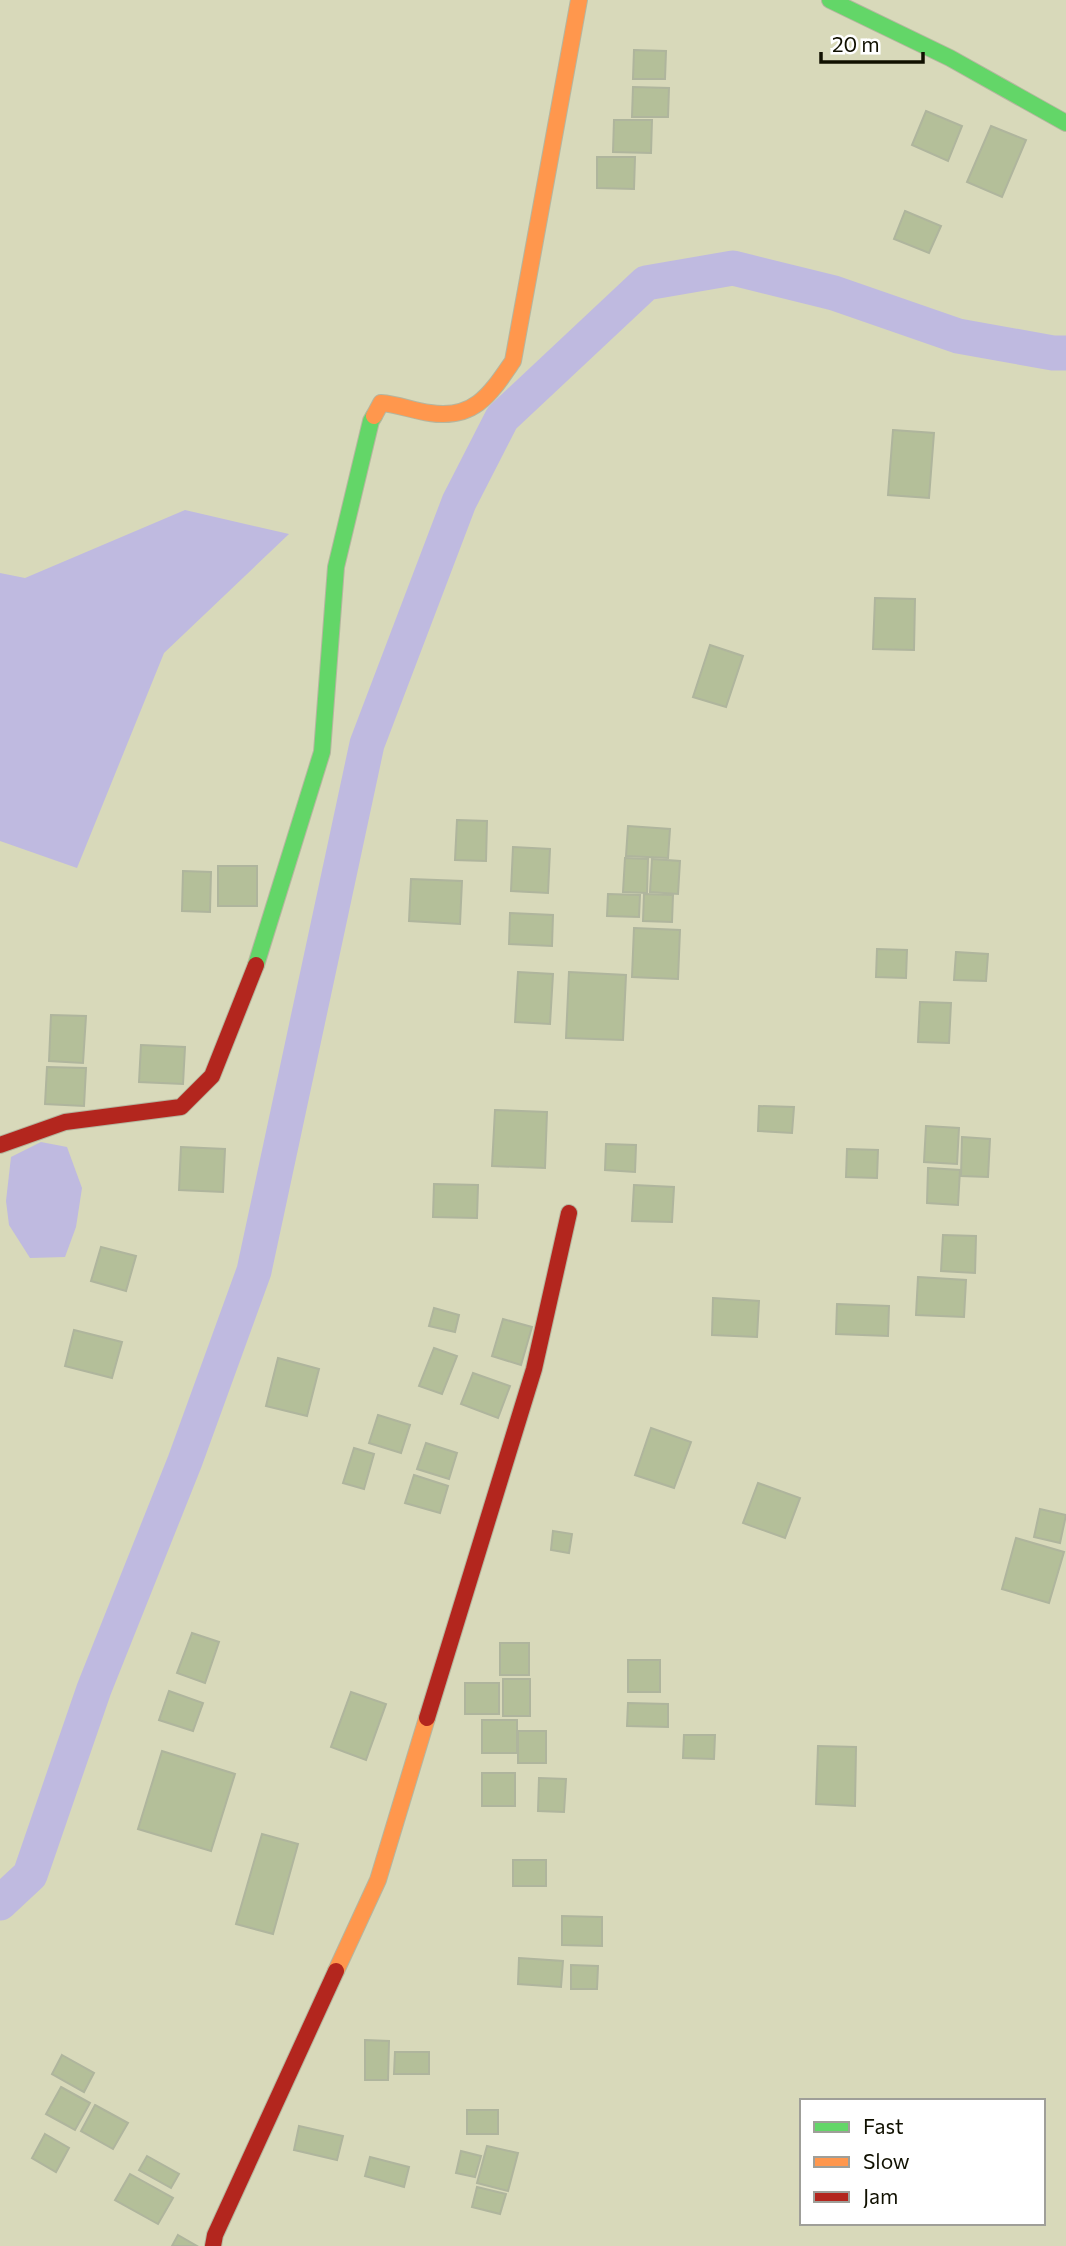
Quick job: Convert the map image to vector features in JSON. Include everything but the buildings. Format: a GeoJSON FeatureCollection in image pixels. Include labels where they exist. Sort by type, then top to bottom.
{"type":"FeatureCollection","features":[{"type":"Feature","properties":{"kind":"street"},"geometry":{"type":"LineString","coordinates":[[0,1145],[65,1122],[181,1107],[212,1076],[261,954],[322,752],[336,567],[371,421],[381,403],[397,404],[430,413],[459,415],[486,399],[513,360],[579,0]]}},
{"type":"Feature","properties":{"kind":"street"},"geometry":{"type":"LineString","coordinates":[[830,0],[897,31],[1066,123]]}},
{"type":"Feature","properties":{"kind":"street"},"geometry":{"type":"LineString","coordinates":[[213,2246],[215,2235],[378,1880],[534,1368],[569,1213]]}},
{"type":"Feature","properties":{"kind":"shaded area"},"geometry":{"type":"Polygon","coordinates":[[[185,510],[289,534],[164,653],[77,868],[0,841],[0,573],[25,578],[185,510]]]}},
{"type":"Feature","properties":{"kind":"shaded area"},"geometry":{"type":"Polygon","coordinates":[[[41,1142],[67,1147],[82,1188],[76,1227],[65,1257],[30,1258],[9,1225],[6,1201],[11,1157],[41,1142]]]}},
{"type":"Feature","properties":{"kind":"waterway"},"geometry":{"type":"LineString","coordinates":[[0,1903],[30,1875],[94,1689],[185,1461],[254,1271],[367,744],[459,502],[502,418],[646,283],[733,268],[834,293],[958,336],[1066,353]]}},
{"type":"Feature","properties":{"kind":"traffic: fast"},"geometry":{"type":"LineString","coordinates":[[830,0],[950,58],[1066,123]]}},
{"type":"Feature","properties":{"kind":"traffic: fast"},"geometry":{"type":"LineString","coordinates":[[256,965],[322,752],[336,567],[374,416]]}},
{"type":"Feature","properties":{"kind":"traffic: slow"},"geometry":{"type":"LineString","coordinates":[[374,416],[381,403],[446,414],[470,408],[489,393],[513,361],[579,0]]}},
{"type":"Feature","properties":{"kind":"traffic: slow"},"geometry":{"type":"LineString","coordinates":[[336,1971],[378,1880],[427,1718]]}},
{"type":"Feature","properties":{"kind":"traffic: jam"},"geometry":{"type":"LineString","coordinates":[[0,1145],[65,1122],[181,1107],[212,1076],[256,965]]}},
{"type":"Feature","properties":{"kind":"traffic: jam"},"geometry":{"type":"LineString","coordinates":[[427,1718],[534,1369],[569,1213]]}},
{"type":"Feature","properties":{"kind":"traffic: jam"},"geometry":{"type":"LineString","coordinates":[[213,2246],[215,2235],[336,1971]]}}]}
